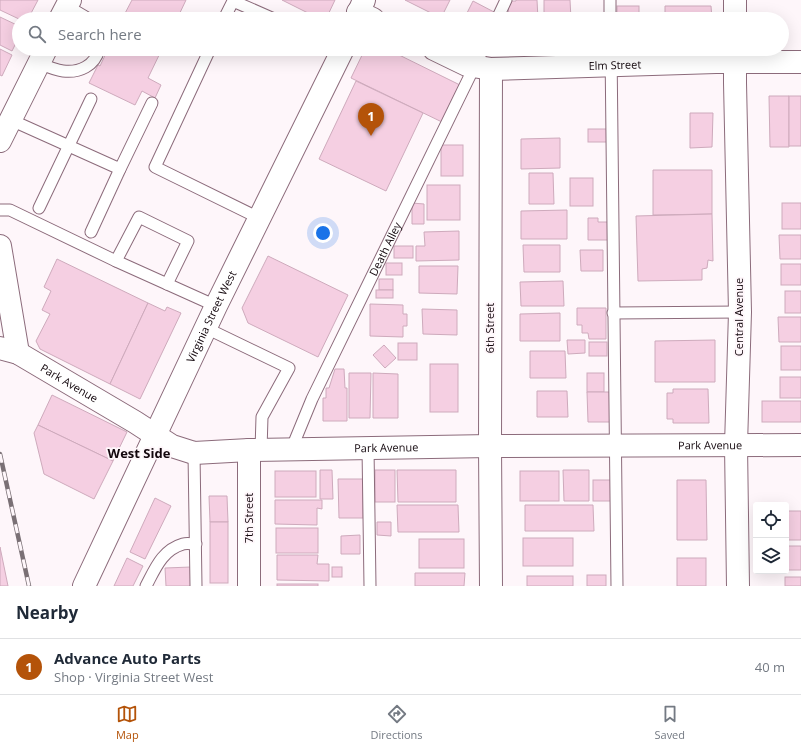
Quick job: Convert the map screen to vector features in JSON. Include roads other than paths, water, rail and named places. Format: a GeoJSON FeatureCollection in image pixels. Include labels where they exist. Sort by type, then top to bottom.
{"type":"FeatureCollection","features":[{"type":"Feature","properties":{"kind":"street"},"geometry":{"type":"LineString","coordinates":[[735,0],[735,12]]}},
{"type":"Feature","properties":{"kind":"street"},"geometry":{"type":"LineString","coordinates":[[0,141],[42,56]]}},
{"type":"Feature","properties":{"kind":"street","name":"Virginia Street West"},"geometry":{"type":"LineString","coordinates":[[84,586],[154,434],[338,56]]}},
{"type":"Feature","properties":{"kind":"street","name":"Elm Street"},"geometry":{"type":"LineString","coordinates":[[448,56],[467,65],[483,62],[611,57],[735,56],[801,62]]}},
{"type":"Feature","properties":{"kind":"street","name":"Central Avenue"},"geometry":{"type":"LineString","coordinates":[[735,56],[740,312],[736,445],[738,586]]}},
{"type":"Feature","properties":{"kind":"street","name":"6th Street"},"geometry":{"type":"LineString","coordinates":[[483,62],[491,586]]}},
{"type":"Feature","properties":{"kind":"street"},"geometry":{"type":"LineString","coordinates":[[0,246],[9,350]]}},
{"type":"Feature","properties":{"kind":"street","name":"Park Avenue"},"geometry":{"type":"LineString","coordinates":[[9,350],[154,434],[172,446],[194,453],[255,450],[490,446],[801,445]]}},
{"type":"Feature","properties":{"kind":"street","name":"7th Street"},"geometry":{"type":"LineString","coordinates":[[248,586],[255,450]]}},
{"type":"Feature","properties":{"kind":"lane"},"geometry":{"type":"LineString","coordinates":[[500,12],[506,0]]}},
{"type":"Feature","properties":{"kind":"lane"},"geometry":{"type":"LineString","coordinates":[[610,0],[610,12]]}},
{"type":"Feature","properties":{"kind":"lane"},"geometry":{"type":"LineString","coordinates":[[228,12],[233,1],[258,12]]}},
{"type":"Feature","properties":{"kind":"lane"},"geometry":{"type":"LineString","coordinates":[[42,56],[62,71],[82,70],[92,63],[96,56]]}},
{"type":"Feature","properties":{"kind":"lane"},"geometry":{"type":"LineString","coordinates":[[207,56],[155,167],[259,218]]}},
{"type":"Feature","properties":{"kind":"lane"},"geometry":{"type":"LineString","coordinates":[[611,57],[617,586]]}},
{"type":"Feature","properties":{"kind":"lane","name":"Death Alley"},"geometry":{"type":"LineString","coordinates":[[290,450],[312,398],[483,62]]}},
{"type":"Feature","properties":{"kind":"lane"},"geometry":{"type":"LineString","coordinates":[[39,208],[91,99]]}},
{"type":"Feature","properties":{"kind":"lane"},"geometry":{"type":"LineString","coordinates":[[91,232],[152,103]]}},
{"type":"Feature","properties":{"kind":"lane"},"geometry":{"type":"LineString","coordinates":[[11,120],[120,169]]}},
{"type":"Feature","properties":{"kind":"lane"},"geometry":{"type":"LineString","coordinates":[[0,210],[10,210],[116,261],[216,306]]}},
{"type":"Feature","properties":{"kind":"lane"},"geometry":{"type":"LineString","coordinates":[[116,261],[139,217],[188,241],[167,284]]}},
{"type":"Feature","properties":{"kind":"lane"},"geometry":{"type":"LineString","coordinates":[[613,313],[740,312]]}},
{"type":"Feature","properties":{"kind":"lane"},"geometry":{"type":"LineString","coordinates":[[206,328],[290,368],[262,418],[255,450]]}},
{"type":"Feature","properties":{"kind":"lane"},"geometry":{"type":"LineString","coordinates":[[368,448],[370,586]]}},
{"type":"Feature","properties":{"kind":"lane"},"geometry":{"type":"LineString","coordinates":[[194,453],[196,586]]}},
{"type":"Feature","properties":{"kind":"lane"},"geometry":{"type":"LineString","coordinates":[[146,586],[159,560],[169,551],[183,544],[196,544]]}},
{"type":"Feature","properties":{"kind":"railway"},"geometry":{"type":"LineString","coordinates":[[0,454],[29,586]]}},
{"type":"Feature","properties":{"kind":"place","name":"Advance Auto Parts"},"geometry":{"type":"Point","coordinates":[371,136]}},
{"type":"Feature","properties":{"kind":"district","name":"West Side"},"geometry":{"type":"Point","coordinates":[139,453]}}]}
